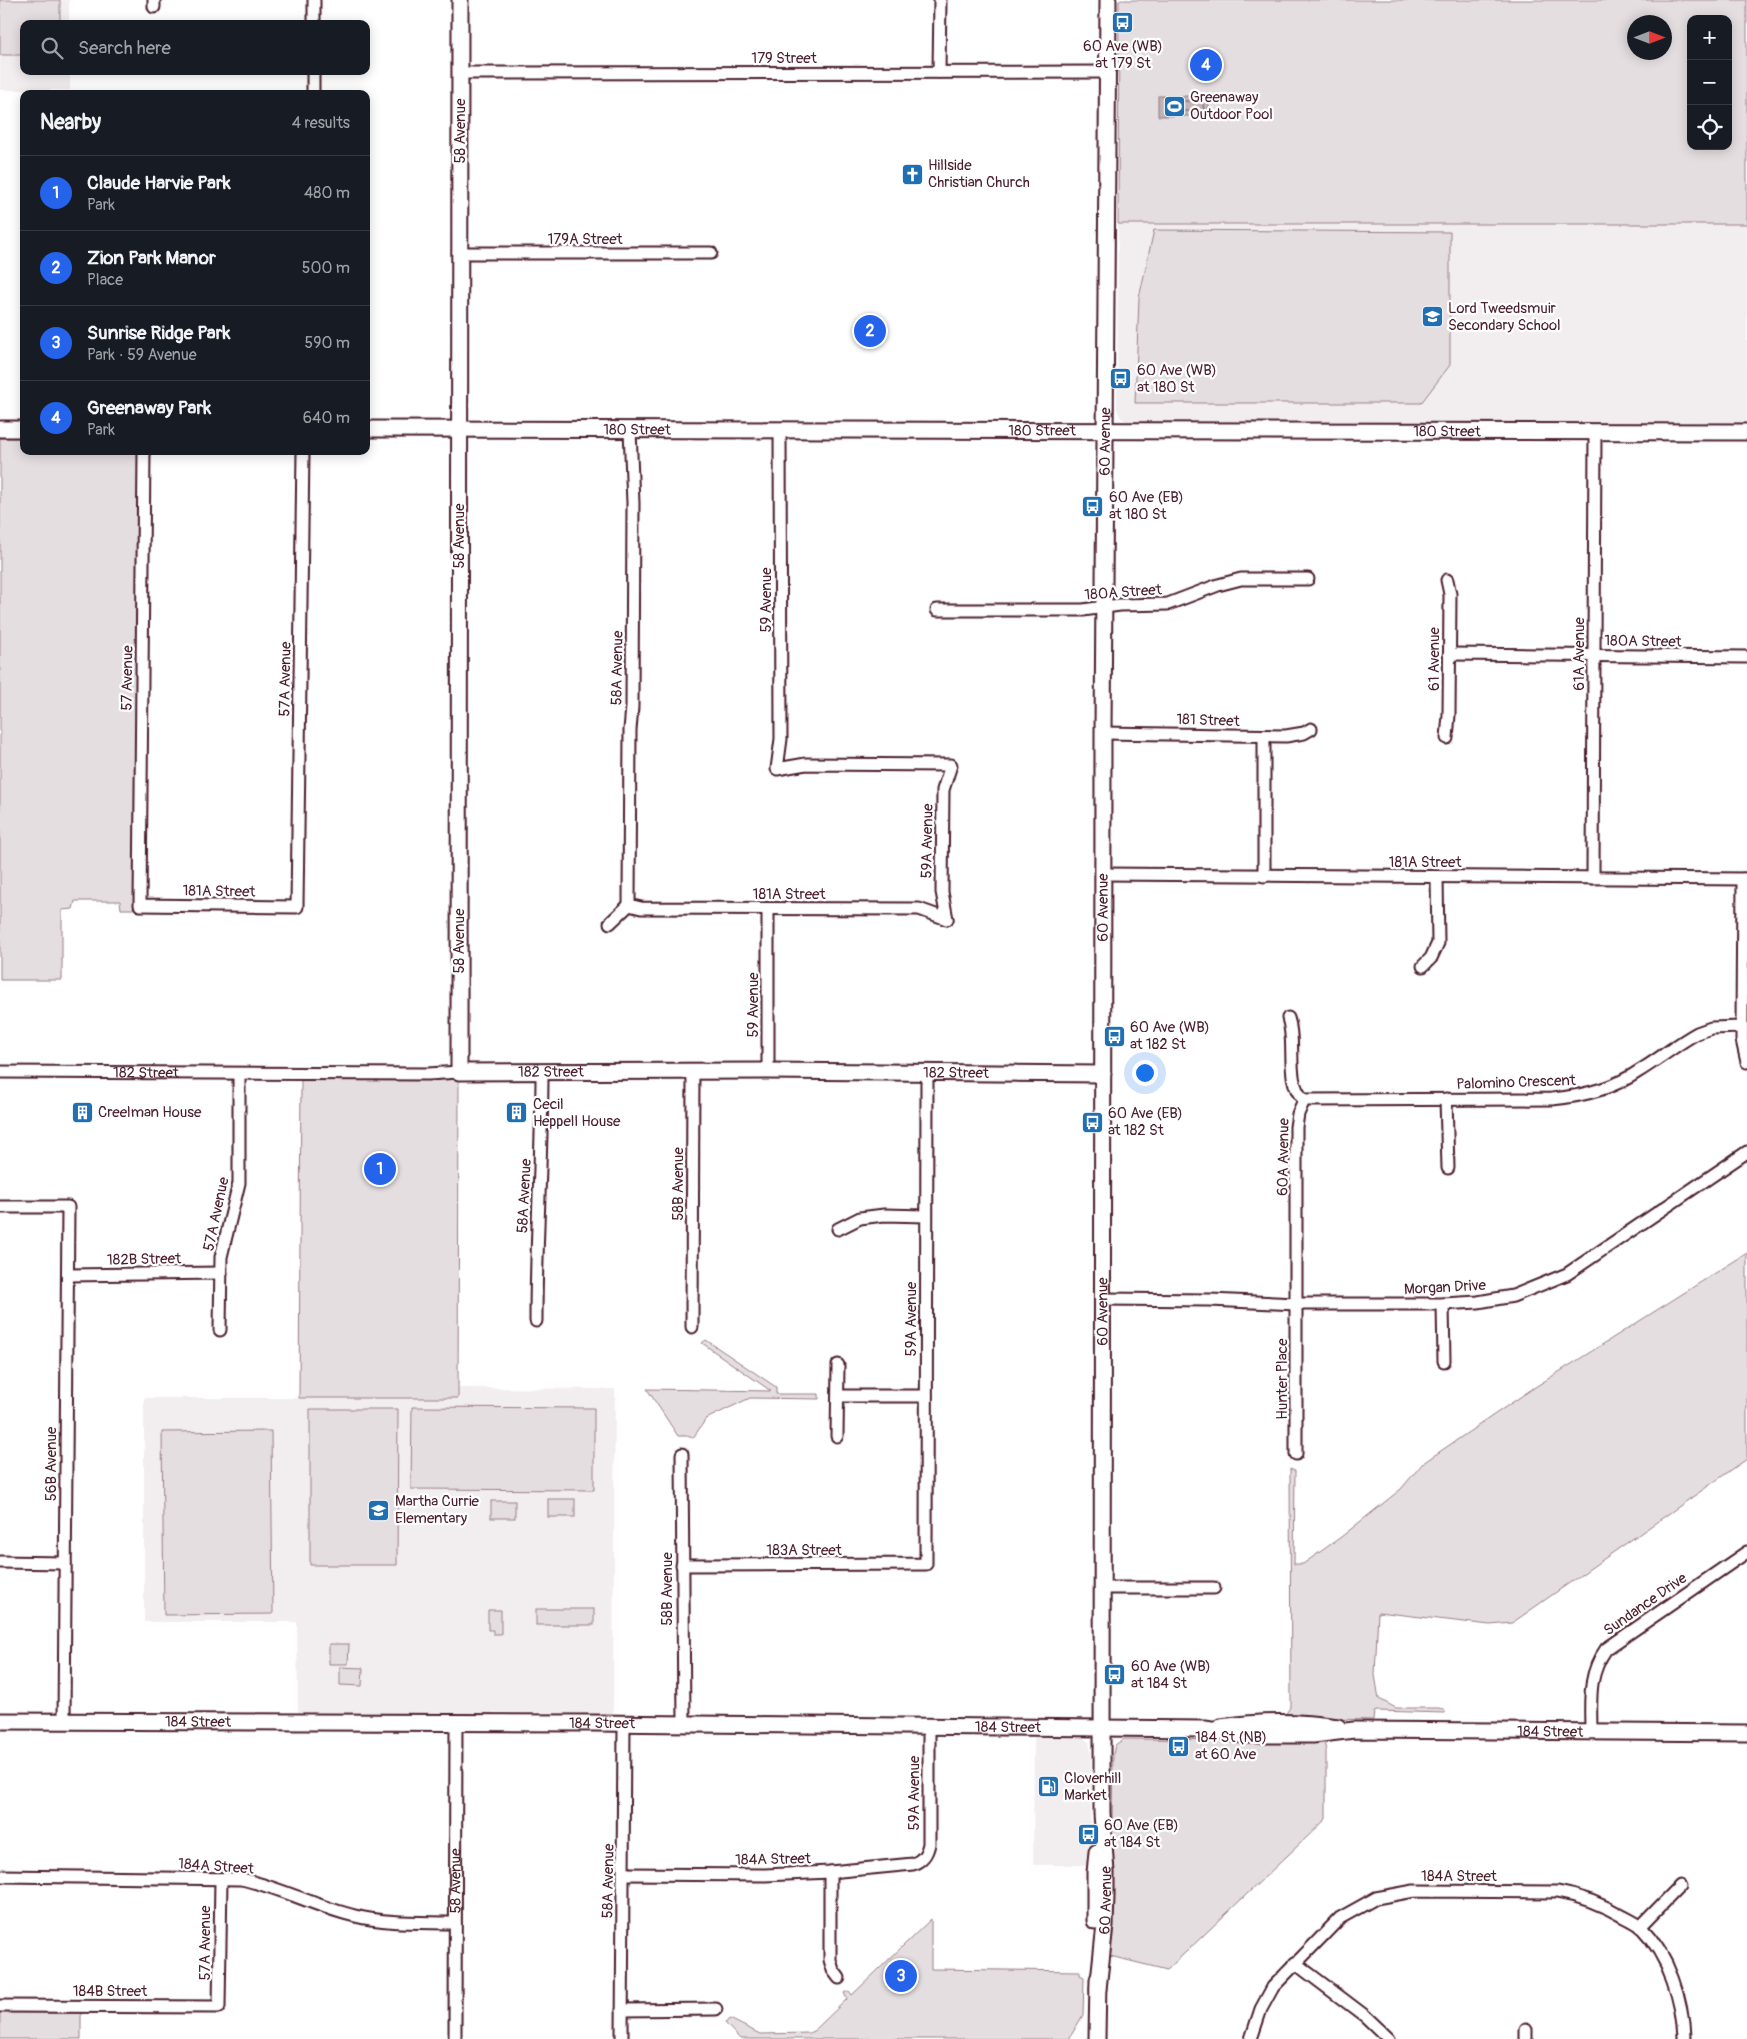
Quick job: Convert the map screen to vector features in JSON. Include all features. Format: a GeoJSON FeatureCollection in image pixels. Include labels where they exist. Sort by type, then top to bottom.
{"type":"FeatureCollection","features":[{"type":"Feature","properties":{"kind":"main road","name":"58 Avenue"},"geometry":{"type":"LineString","coordinates":[[459,1072],[460,0]]}},
{"type":"Feature","properties":{"kind":"main road","name":"60 Avenue"},"geometry":{"type":"LineString","coordinates":[[1097,2039],[1098,1989],[1095,1873],[1102,1813],[1103,733],[1108,0]]}},
{"type":"Feature","properties":{"kind":"main road"},"geometry":{"type":"LineString","coordinates":[[0,429],[20,429]]}},
{"type":"Feature","properties":{"kind":"main road","name":"180 Street"},"geometry":{"type":"LineString","coordinates":[[370,429],[1747,432]]}},
{"type":"Feature","properties":{"kind":"main road","name":"182 Street"},"geometry":{"type":"LineString","coordinates":[[459,1072],[768,1071],[1103,1074]]}},
{"type":"Feature","properties":{"kind":"main road","name":"184 Street"},"geometry":{"type":"LineString","coordinates":[[0,1722],[929,1726],[1205,1729],[1252,1735],[1313,1735],[1354,1730],[1747,1733]]}},
{"type":"Feature","properties":{"kind":"street"},"geometry":{"type":"LineString","coordinates":[[314,0],[314,20]]}},
{"type":"Feature","properties":{"kind":"street"},"geometry":{"type":"LineString","coordinates":[[939,72],[940,0]]}},
{"type":"Feature","properties":{"kind":"street","name":"179 Street"},"geometry":{"type":"LineString","coordinates":[[460,73],[1108,72]]}},
{"type":"Feature","properties":{"kind":"street"},"geometry":{"type":"LineString","coordinates":[[313,75],[313,90]]}},
{"type":"Feature","properties":{"kind":"street","name":"179A Street"},"geometry":{"type":"LineString","coordinates":[[459,254],[711,254]]}},
{"type":"Feature","properties":{"kind":"street","name":"58A Avenue"},"geometry":{"type":"LineString","coordinates":[[629,906],[633,503],[630,430]]}},
{"type":"Feature","properties":{"kind":"street","name":"59 Avenue"},"geometry":{"type":"LineString","coordinates":[[780,431],[781,739],[778,769],[806,764],[951,764]]}},
{"type":"Feature","properties":{"kind":"street","name":"61A Avenue"},"geometry":{"type":"LineString","coordinates":[[1593,878],[1595,432]]}},
{"type":"Feature","properties":{"kind":"street","name":"57 Avenue"},"geometry":{"type":"LineString","coordinates":[[140,905],[144,455]]}},
{"type":"Feature","properties":{"kind":"street","name":"57A Avenue"},"geometry":{"type":"LineString","coordinates":[[297,906],[303,455]]}},
{"type":"Feature","properties":{"kind":"street","name":"180A Street"},"geometry":{"type":"LineString","coordinates":[[937,610],[1083,610],[1120,605],[1168,604],[1224,583],[1241,579],[1308,579]]}},
{"type":"Feature","properties":{"kind":"street","name":"61 Avenue"},"geometry":{"type":"LineString","coordinates":[[1447,738],[1450,594],[1448,580]]}},
{"type":"Feature","properties":{"kind":"street","name":"180A Street"},"geometry":{"type":"LineString","coordinates":[[1449,654],[1747,657]]}},
{"type":"Feature","properties":{"kind":"street","name":"181 Street"},"geometry":{"type":"LineString","coordinates":[[1103,733],[1264,736],[1295,735],[1311,729]]}},
{"type":"Feature","properties":{"kind":"street"},"geometry":{"type":"LineString","coordinates":[[1264,736],[1264,876]]}},
{"type":"Feature","properties":{"kind":"street","name":"59A Avenue"},"geometry":{"type":"LineString","coordinates":[[947,919],[942,892],[943,790],[951,764]]}},
{"type":"Feature","properties":{"kind":"street","name":"181A Street"},"geometry":{"type":"LineString","coordinates":[[1103,874],[1745,879]]}},
{"type":"Feature","properties":{"kind":"street"},"geometry":{"type":"LineString","coordinates":[[1423,966],[1431,958],[1438,943],[1437,877]]}},
{"type":"Feature","properties":{"kind":"street"},"geometry":{"type":"LineString","coordinates":[[1745,879],[1742,1040],[1747,1062]]}},
{"type":"Feature","properties":{"kind":"street","name":"181A Street"},"geometry":{"type":"LineString","coordinates":[[140,905],[297,906]]}},
{"type":"Feature","properties":{"kind":"street"},"geometry":{"type":"LineString","coordinates":[[610,923],[629,906]]}},
{"type":"Feature","properties":{"kind":"street","name":"181A Street"},"geometry":{"type":"LineString","coordinates":[[629,906],[641,908],[919,909],[947,919]]}},
{"type":"Feature","properties":{"kind":"street","name":"59 Avenue"},"geometry":{"type":"LineString","coordinates":[[768,909],[768,1071]]}},
{"type":"Feature","properties":{"kind":"street","name":"60A Avenue"},"geometry":{"type":"LineString","coordinates":[[1288,1018],[1292,1031],[1292,1078],[1299,1095],[1304,1100],[1298,1114],[1296,1127],[1297,1304]]}},
{"type":"Feature","properties":{"kind":"street","name":"Palomino Crescent"},"geometry":{"type":"LineString","coordinates":[[1304,1100],[1552,1099],[1592,1092],[1611,1086],[1638,1072],[1698,1033],[1710,1028],[1742,1026]]}},
{"type":"Feature","properties":{"kind":"street","name":"58B Avenue"},"geometry":{"type":"LineString","coordinates":[[692,1327],[693,1071]]}},
{"type":"Feature","properties":{"kind":"street","name":"182 Street"},"geometry":{"type":"LineString","coordinates":[[0,1072],[428,1074],[459,1072]]}},
{"type":"Feature","properties":{"kind":"street","name":"58A Avenue"},"geometry":{"type":"LineString","coordinates":[[536,1321],[536,1263],[542,1137],[542,1072]]}},
{"type":"Feature","properties":{"kind":"street","name":"59A Avenue"},"geometry":{"type":"LineString","coordinates":[[926,1564],[927,1073]]}},
{"type":"Feature","properties":{"kind":"street","name":"57A Avenue"},"geometry":{"type":"LineString","coordinates":[[220,1330],[221,1273],[224,1241],[237,1198],[239,1183],[240,1074]]}},
{"type":"Feature","properties":{"kind":"street"},"geometry":{"type":"LineString","coordinates":[[1446,1099],[1448,1168]]}},
{"type":"Feature","properties":{"kind":"street","name":"Morgan Drive"},"geometry":{"type":"LineString","coordinates":[[1102,1298],[1297,1304],[1443,1304],[1478,1302],[1513,1296],[1567,1274],[1747,1152]]}},
{"type":"Feature","properties":{"kind":"street","name":"56B Avenue"},"geometry":{"type":"LineString","coordinates":[[0,1207],[68,1207],[64,1722]]}},
{"type":"Feature","properties":{"kind":"street"},"geometry":{"type":"LineString","coordinates":[[838,1229],[860,1218],[884,1215],[926,1216]]}},
{"type":"Feature","properties":{"kind":"street","name":"182B Street"},"geometry":{"type":"LineString","coordinates":[[68,1275],[221,1273]]}},
{"type":"Feature","properties":{"kind":"street","name":"Hunter Place"},"geometry":{"type":"LineString","coordinates":[[1296,1454],[1297,1304]]}},
{"type":"Feature","properties":{"kind":"street"},"geometry":{"type":"LineString","coordinates":[[1443,1304],[1444,1361]]}},
{"type":"Feature","properties":{"kind":"street"},"geometry":{"type":"LineString","coordinates":[[837,1436],[838,1366]]}},
{"type":"Feature","properties":{"kind":"street"},"geometry":{"type":"LineString","coordinates":[[838,1396],[926,1396]]}},
{"type":"Feature","properties":{"kind":"street","name":"58B Avenue"},"geometry":{"type":"LineString","coordinates":[[682,1454],[684,1724]]}},
{"type":"Feature","properties":{"kind":"street","name":"Sundance Drive"},"geometry":{"type":"LineString","coordinates":[[1591,1732],[1592,1676],[1596,1663],[1606,1649],[1747,1552]]}},
{"type":"Feature","properties":{"kind":"street"},"geometry":{"type":"LineString","coordinates":[[0,1562],[65,1563]]}},
{"type":"Feature","properties":{"kind":"street","name":"183A Street"},"geometry":{"type":"LineString","coordinates":[[682,1566],[926,1564]]}},
{"type":"Feature","properties":{"kind":"street"},"geometry":{"type":"LineString","coordinates":[[1103,1588],[1214,1588]]}},
{"type":"Feature","properties":{"kind":"street","name":"58 Avenue"},"geometry":{"type":"LineString","coordinates":[[455,2039],[456,1723]]}},
{"type":"Feature","properties":{"kind":"street","name":"58A Avenue"},"geometry":{"type":"LineString","coordinates":[[622,2039],[624,1724]]}},
{"type":"Feature","properties":{"kind":"street","name":"59A Avenue"},"geometry":{"type":"LineString","coordinates":[[922,1859],[927,1852],[928,1844],[929,1726]]}},
{"type":"Feature","properties":{"kind":"street","name":"184A Street"},"geometry":{"type":"LineString","coordinates":[[623,1874],[766,1875],[830,1872],[913,1864],[922,1859]]}},
{"type":"Feature","properties":{"kind":"street"},"geometry":{"type":"LineString","coordinates":[[830,1872],[830,1960],[833,1970],[839,1978]]}},
{"type":"Feature","properties":{"kind":"street","name":"184A Street"},"geometry":{"type":"LineString","coordinates":[[0,1876],[240,1880],[262,1884],[345,1913],[377,1920],[455,1923]]}},
{"type":"Feature","properties":{"kind":"street","name":"57A Avenue"},"geometry":{"type":"LineString","coordinates":[[219,2007],[221,1879]]}},
{"type":"Feature","properties":{"kind":"street"},"geometry":{"type":"LineString","coordinates":[[1680,1886],[1640,1927],[1654,1945],[1673,1981],[1682,2014],[1684,2039]]}},
{"type":"Feature","properties":{"kind":"street","name":"184A Street"},"geometry":{"type":"LineString","coordinates":[[1295,1963],[1340,1918],[1376,1898],[1414,1891],[1527,1891],[1578,1896],[1599,1903],[1640,1927]]}},
{"type":"Feature","properties":{"kind":"street"},"geometry":{"type":"LineString","coordinates":[[1252,2039],[1261,2009],[1272,1987],[1295,1963],[1365,2016],[1388,2039]]}},
{"type":"Feature","properties":{"kind":"street","name":"184B Street"},"geometry":{"type":"LineString","coordinates":[[0,2006],[219,2007]]}},
{"type":"Feature","properties":{"kind":"street"},"geometry":{"type":"LineString","coordinates":[[622,2010],[716,2010]]}},
{"type":"Feature","properties":{"kind":"shaded area"},"geometry":{"type":"Polygon","coordinates":[[[0,0],[69,0],[69,20],[20,20],[20,75],[70,75],[70,90],[0,90],[0,0]]]}},
{"type":"Feature","properties":{"kind":"shaded area"},"geometry":{"type":"Polygon","coordinates":[[[0,0],[60,0],[60,20],[20,20],[20,55],[0,55],[0,0]]]}},
{"type":"Feature","properties":{"kind":"shaded area"},"geometry":{"type":"Polygon","coordinates":[[[1119,0],[1747,0],[1747,224],[1118,224],[1119,0]]]}},
{"type":"Feature","properties":{"kind":"shaded area","name":"Lord Tweedsmuir Secondary School"},"geometry":{"type":"Polygon","coordinates":[[[1118,224],[1747,224],[1747,423],[1126,421],[1120,417],[1117,409],[1118,224]]]}},
{"type":"Feature","properties":{"kind":"shaded area"},"geometry":{"type":"Polygon","coordinates":[[[1154,230],[1450,232],[1450,365],[1421,403],[1135,403],[1139,298],[1154,230]]]}},
{"type":"Feature","properties":{"kind":"shaded area"},"geometry":{"type":"Polygon","coordinates":[[[0,438],[20,438],[20,455],[141,455],[136,904],[133,909],[121,909],[120,901],[75,901],[73,909],[62,910],[62,980],[0,980],[0,438]]]}},
{"type":"Feature","properties":{"kind":"shaded area"},"geometry":{"type":"Polygon","coordinates":[[[459,1077],[458,1398],[299,1398],[301,1079],[426,1079],[459,1077]]]}},
{"type":"Feature","properties":{"kind":"shaded area"},"geometry":{"type":"Polygon","coordinates":[[[1747,1253],[1747,1459],[1512,1623],[1490,1625],[1378,1612],[1375,1675],[1379,1699],[1396,1708],[1439,1708],[1445,1711],[1444,1713],[1377,1711],[1374,1712],[1373,1720],[1283,1718],[1291,1706],[1290,1469],[1295,1471],[1294,1564],[1303,1564],[1341,1537],[1401,1489],[1423,1463],[1532,1389],[1747,1253]]]}},
{"type":"Feature","properties":{"kind":"shaded area"},"geometry":{"type":"Polygon","coordinates":[[[706,1340],[776,1387],[776,1394],[819,1394],[819,1399],[750,1398],[706,1419],[693,1438],[678,1436],[647,1389],[771,1391],[702,1343],[706,1340]]]}},
{"type":"Feature","properties":{"kind":"shaded area","name":"Martha Currie Elementary"},"geometry":{"type":"Polygon","coordinates":[[[458,1388],[615,1389],[613,1716],[574,1716],[570,1713],[493,1712],[487,1716],[298,1715],[297,1622],[144,1622],[144,1398],[458,1398],[458,1388]]]}},
{"type":"Feature","properties":{"kind":"shaded area"},"geometry":{"type":"Polygon","coordinates":[[[412,1407],[594,1408],[594,1490],[411,1489],[412,1407]]]}},
{"type":"Feature","properties":{"kind":"shaded area"},"geometry":{"type":"Polygon","coordinates":[[[310,1409],[398,1409],[397,1565],[310,1565],[310,1409]]]}},
{"type":"Feature","properties":{"kind":"shaded area"},"geometry":{"type":"Polygon","coordinates":[[[271,1431],[273,1614],[164,1615],[162,1432],[271,1431]]]}},
{"type":"Feature","properties":{"kind":"shaded area"},"geometry":{"type":"Polygon","coordinates":[[[548,1499],[575,1499],[575,1517],[548,1517],[548,1499]]]}},
{"type":"Feature","properties":{"kind":"shaded area"},"geometry":{"type":"Polygon","coordinates":[[[491,1501],[515,1501],[515,1518],[491,1518],[491,1501]]]}},
{"type":"Feature","properties":{"kind":"shaded area"},"geometry":{"type":"Polygon","coordinates":[[[536,1609],[594,1609],[594,1625],[536,1625],[536,1609]]]}},
{"type":"Feature","properties":{"kind":"shaded area"},"geometry":{"type":"Polygon","coordinates":[[[488,1610],[501,1610],[501,1634],[493,1634],[493,1630],[488,1630],[488,1610]]]}},
{"type":"Feature","properties":{"kind":"shaded area"},"geometry":{"type":"Polygon","coordinates":[[[329,1644],[349,1644],[348,1664],[329,1664],[329,1644]]]}},
{"type":"Feature","properties":{"kind":"shaded area"},"geometry":{"type":"Polygon","coordinates":[[[340,1667],[363,1668],[362,1686],[340,1685],[340,1667]]]}},
{"type":"Feature","properties":{"kind":"shaded area"},"geometry":{"type":"Polygon","coordinates":[[[1034,1737],[1081,1737],[1089,1742],[1091,1751],[1090,1865],[1033,1865],[1034,1737]]]}},
{"type":"Feature","properties":{"kind":"shaded area"},"geometry":{"type":"Polygon","coordinates":[[[1124,1739],[1324,1741],[1326,1751],[1326,1819],[1167,1970],[1110,1956],[1113,1754],[1115,1745],[1124,1739]]]}},
{"type":"Feature","properties":{"kind":"shaded area"},"geometry":{"type":"Polygon","coordinates":[[[931,1919],[931,1969],[1080,1971],[1080,1975],[1084,1977],[1083,2015],[1069,2039],[740,2039],[725,2023],[730,2019],[760,2034],[809,2033],[815,2030],[847,1999],[844,1993],[849,1991],[852,1995],[931,1919]]]}},
{"type":"Feature","properties":{"kind":"shaded area"},"geometry":{"type":"Polygon","coordinates":[[[81,2012],[81,2039],[0,2039],[0,2013],[81,2012]]]}},
{"type":"Feature","properties":{"kind":"water"},"geometry":{"type":"Polygon","coordinates":[[[1158,96],[1209,96],[1209,116],[1158,116],[1158,96]]]}},
{"type":"Feature","properties":{"kind":"place","name":"60 Ave (WB) at 179 St"},"geometry":{"type":"Point","coordinates":[1123,23]}},
{"type":"Feature","properties":{"kind":"place","name":"Greenaway Park"},"geometry":{"type":"Point","coordinates":[1206,65]}},
{"type":"Feature","properties":{"kind":"place","name":"Greenaway Outdoor Pool"},"geometry":{"type":"Point","coordinates":[1174,106]}},
{"type":"Feature","properties":{"kind":"place","name":"Hillside Christian Church"},"geometry":{"type":"Point","coordinates":[912,174]}},
{"type":"Feature","properties":{"kind":"place","name":"Lord Tweedsmuir Secondary School"},"geometry":{"type":"Point","coordinates":[1432,317]}},
{"type":"Feature","properties":{"kind":"place","name":"Zion Park Manor"},"geometry":{"type":"Point","coordinates":[870,331]}},
{"type":"Feature","properties":{"kind":"place","name":"60 Ave (WB) at 180 St"},"geometry":{"type":"Point","coordinates":[1121,379]}},
{"type":"Feature","properties":{"kind":"place","name":"60 Ave (EB) at 180 St"},"geometry":{"type":"Point","coordinates":[1093,506]}},
{"type":"Feature","properties":{"kind":"place","name":"60 Ave (WB) at 182 St"},"geometry":{"type":"Point","coordinates":[1114,1036]}},
{"type":"Feature","properties":{"kind":"place","name":"Creelman House"},"geometry":{"type":"Point","coordinates":[82,1112]}},
{"type":"Feature","properties":{"kind":"place","name":"Cecil Heppell House"},"geometry":{"type":"Point","coordinates":[517,1113]}},
{"type":"Feature","properties":{"kind":"place","name":"60 Ave (EB) at 182 St"},"geometry":{"type":"Point","coordinates":[1092,1122]}},
{"type":"Feature","properties":{"kind":"place","name":"Claude Harvie Park"},"geometry":{"type":"Point","coordinates":[380,1169]}},
{"type":"Feature","properties":{"kind":"place","name":"Martha Currie Elementary"},"geometry":{"type":"Point","coordinates":[379,1510]}},
{"type":"Feature","properties":{"kind":"place","name":"60 Ave (WB) at 184 St"},"geometry":{"type":"Point","coordinates":[1115,1675]}},
{"type":"Feature","properties":{"kind":"place","name":"184 St (NB) at 60 Ave"},"geometry":{"type":"Point","coordinates":[1179,1746]}},
{"type":"Feature","properties":{"kind":"place","name":"Cloverhill Market"},"geometry":{"type":"Point","coordinates":[1048,1787]}},
{"type":"Feature","properties":{"kind":"place","name":"60 Ave (EB) at 184 St"},"geometry":{"type":"Point","coordinates":[1088,1834]}},
{"type":"Feature","properties":{"kind":"place","name":"Sunrise Ridge Park"},"geometry":{"type":"Point","coordinates":[901,1976]}}]}
